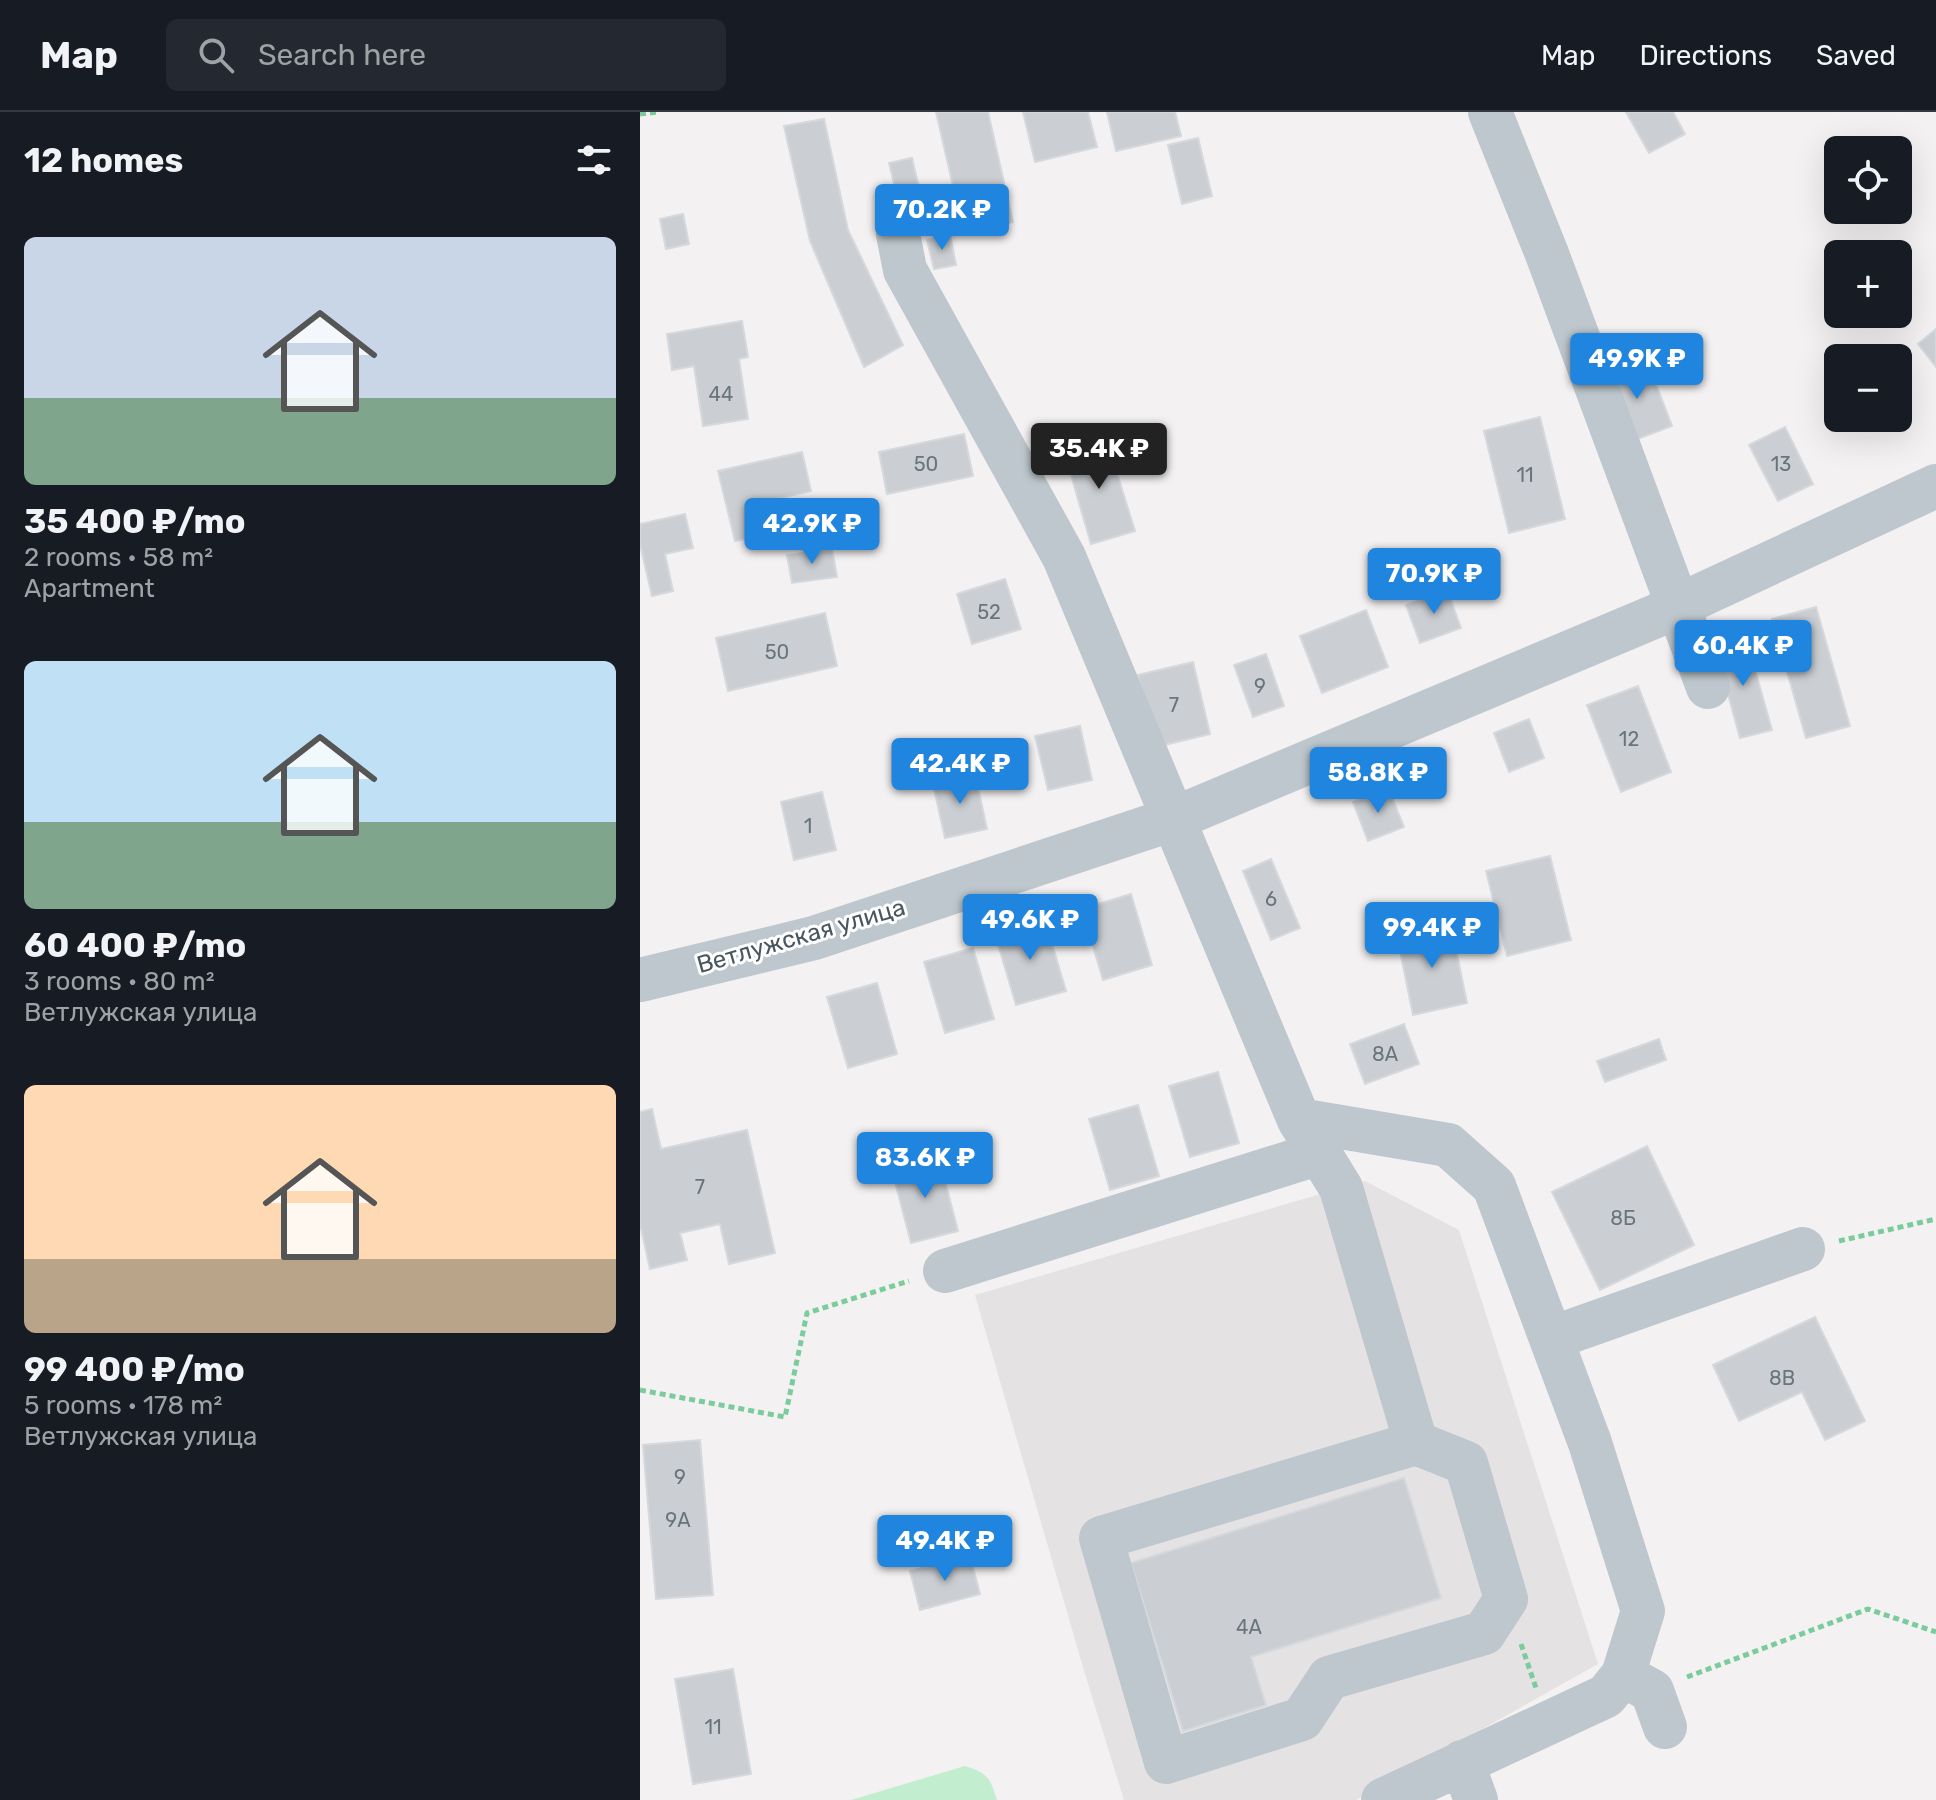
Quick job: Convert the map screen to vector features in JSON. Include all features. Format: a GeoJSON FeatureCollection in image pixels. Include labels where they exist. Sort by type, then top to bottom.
{"type":"FeatureCollection","features":[{"type":"Feature","properties":{"kind":"street"},"geometry":{"type":"LineString","coordinates":[[1490,112],[1547,254],[1708,687]]}},
{"type":"Feature","properties":{"kind":"street"},"geometry":{"type":"LineString","coordinates":[[898,234],[905,270],[1064,557],[1310,1137],[1341,1188],[1416,1443]]}},
{"type":"Feature","properties":{"kind":"street","name":"Ветлужская улица"},"geometry":{"type":"LineString","coordinates":[[640,980],[814,938],[1173,819],[1677,607],[1936,486]]}},
{"type":"Feature","properties":{"kind":"street"},"geometry":{"type":"LineString","coordinates":[[945,1271],[1310,1137],[1448,1145],[1494,1186],[1590,1443],[1643,1611],[1647,1698],[1606,1696],[1469,1781],[1383,1800]]}},
{"type":"Feature","properties":{"kind":"street"},"geometry":{"type":"LineString","coordinates":[[1552,1338],[1803,1249]]}},
{"type":"Feature","properties":{"kind":"street"},"geometry":{"type":"LineString","coordinates":[[1416,1443],[1466,1463],[1506,1599],[1484,1633],[1329,1678],[1302,1719],[1166,1762],[1101,1538],[1416,1443]]}},
{"type":"Feature","properties":{"kind":"path"},"geometry":{"type":"LineString","coordinates":[[640,114],[658,112]]}},
{"type":"Feature","properties":{"kind":"path"},"geometry":{"type":"LineString","coordinates":[[1803,1249],[1936,1219]]}},
{"type":"Feature","properties":{"kind":"path"},"geometry":{"type":"LineString","coordinates":[[640,1390],[785,1417],[807,1313],[945,1271]]}},
{"type":"Feature","properties":{"kind":"path"},"geometry":{"type":"LineString","coordinates":[[1504,1597],[1539,1697]]}},
{"type":"Feature","properties":{"kind":"path"},"geometry":{"type":"LineString","coordinates":[[1647,1698],[1868,1609],[1936,1632]]}},
{"type":"Feature","properties":{"kind":"shaded area"},"geometry":{"type":"Polygon","coordinates":[[[1365,1181],[1459,1230],[1598,1664],[1356,1800],[1124,1800],[975,1295],[1365,1181]]]}},
{"type":"Feature","properties":{"kind":"green space"},"geometry":{"type":"Polygon","coordinates":[[[965,1766],[987,1777],[997,1800],[851,1800],[965,1766]]]}},
{"type":"Feature","properties":{"kind":"building"},"geometry":{"type":"Polygon","coordinates":[[[936,112],[988,112],[1013,222],[964,234],[936,112]]]}},
{"type":"Feature","properties":{"kind":"building"},"geometry":{"type":"Polygon","coordinates":[[[1023,112],[1088,112],[1097,147],[1035,162],[1023,112]]]}},
{"type":"Feature","properties":{"kind":"building"},"geometry":{"type":"Polygon","coordinates":[[[1107,112],[1175,112],[1181,136],[1116,151],[1107,112]]]}},
{"type":"Feature","properties":{"kind":"building"},"geometry":{"type":"Polygon","coordinates":[[[1626,112],[1673,112],[1685,134],[1649,153],[1626,112]]]}},
{"type":"Feature","properties":{"kind":"building"},"geometry":{"type":"Polygon","coordinates":[[[824,119],[848,230],[903,345],[864,367],[810,241],[784,126],[824,119]]]}},
{"type":"Feature","properties":{"kind":"building"},"geometry":{"type":"Polygon","coordinates":[[[1198,138],[1212,196],[1182,204],[1168,145],[1198,138]]]}},
{"type":"Feature","properties":{"kind":"building"},"geometry":{"type":"Polygon","coordinates":[[[912,158],[929,231],[907,236],[889,163],[912,158]]]}},
{"type":"Feature","properties":{"kind":"building"},"geometry":{"type":"Polygon","coordinates":[[[683,214],[689,244],[666,249],[660,219],[683,214]]]}},
{"type":"Feature","properties":{"kind":"building"},"geometry":{"type":"Polygon","coordinates":[[[950,235],[956,265],[934,269],[927,240],[950,235]]]}},
{"type":"Feature","properties":{"kind":"building"},"geometry":{"type":"Polygon","coordinates":[[[742,321],[748,357],[739,359],[748,419],[703,426],[694,366],[672,370],[667,334],[742,321]]]}},
{"type":"Feature","properties":{"kind":"building"},"geometry":{"type":"Polygon","coordinates":[[[1936,329],[1936,367],[1918,344],[1936,329]]]}},
{"type":"Feature","properties":{"kind":"building"},"geometry":{"type":"Polygon","coordinates":[[[1646,358],[1672,426],[1627,443],[1601,376],[1646,358]]]}},
{"type":"Feature","properties":{"kind":"building"},"geometry":{"type":"Polygon","coordinates":[[[1540,417],[1565,519],[1509,533],[1484,431],[1540,417]]]}},
{"type":"Feature","properties":{"kind":"building"},"geometry":{"type":"Polygon","coordinates":[[[1785,427],[1813,484],[1778,501],[1749,445],[1785,427]]]}},
{"type":"Feature","properties":{"kind":"building"},"geometry":{"type":"Polygon","coordinates":[[[964,434],[973,476],[887,494],[879,452],[964,434]]]}},
{"type":"Feature","properties":{"kind":"building"},"geometry":{"type":"Polygon","coordinates":[[[1106,438],[1135,531],[1091,544],[1064,451],[1106,438]]]}},
{"type":"Feature","properties":{"kind":"building"},"geometry":{"type":"Polygon","coordinates":[[[802,452],[811,491],[762,502],[769,534],[735,541],[718,471],[802,452]]]}},
{"type":"Feature","properties":{"kind":"building"},"geometry":{"type":"Polygon","coordinates":[[[685,514],[693,548],[665,554],[673,591],[652,596],[640,544],[640,524],[685,514]]]}},
{"type":"Feature","properties":{"kind":"building"},"geometry":{"type":"Polygon","coordinates":[[[832,549],[837,577],[792,583],[787,555],[832,549]]]}},
{"type":"Feature","properties":{"kind":"building"},"geometry":{"type":"Polygon","coordinates":[[[1005,579],[1021,629],[972,644],[957,594],[1005,579]]]}},
{"type":"Feature","properties":{"kind":"building"},"geometry":{"type":"Polygon","coordinates":[[[1447,590],[1461,628],[1420,643],[1406,605],[1447,590]]]}},
{"type":"Feature","properties":{"kind":"building"},"geometry":{"type":"Polygon","coordinates":[[[1816,607],[1850,726],[1806,738],[1772,619],[1816,607]]]}},
{"type":"Feature","properties":{"kind":"building"},"geometry":{"type":"Polygon","coordinates":[[[1366,610],[1388,667],[1322,693],[1300,636],[1366,610]]]}},
{"type":"Feature","properties":{"kind":"building"},"geometry":{"type":"Polygon","coordinates":[[[825,613],[837,666],[728,691],[716,638],[825,613]]]}},
{"type":"Feature","properties":{"kind":"building"},"geometry":{"type":"Polygon","coordinates":[[[1746,638],[1772,730],[1740,738],[1715,647],[1746,638]]]}},
{"type":"Feature","properties":{"kind":"building"},"geometry":{"type":"Polygon","coordinates":[[[1266,654],[1284,706],[1253,717],[1234,665],[1266,654]]]}},
{"type":"Feature","properties":{"kind":"building"},"geometry":{"type":"Polygon","coordinates":[[[1193,662],[1210,734],[1156,747],[1138,675],[1193,662]]]}},
{"type":"Feature","properties":{"kind":"building"},"geometry":{"type":"Polygon","coordinates":[[[1638,686],[1671,772],[1621,792],[1587,705],[1638,686]]]}},
{"type":"Feature","properties":{"kind":"building"},"geometry":{"type":"Polygon","coordinates":[[[1529,719],[1544,758],[1509,772],[1494,733],[1529,719]]]}},
{"type":"Feature","properties":{"kind":"building"},"geometry":{"type":"Polygon","coordinates":[[[1080,726],[1092,780],[1048,790],[1035,736],[1080,726]]]}},
{"type":"Feature","properties":{"kind":"building"},"geometry":{"type":"Polygon","coordinates":[[[975,774],[987,829],[945,838],[933,784],[975,774]]]}},
{"type":"Feature","properties":{"kind":"building"},"geometry":{"type":"Polygon","coordinates":[[[1388,788],[1404,827],[1368,841],[1353,802],[1388,788]]]}},
{"type":"Feature","properties":{"kind":"building"},"geometry":{"type":"Polygon","coordinates":[[[822,792],[836,850],[794,860],[781,802],[822,792]]]}},
{"type":"Feature","properties":{"kind":"building"},"geometry":{"type":"Polygon","coordinates":[[[1550,856],[1571,940],[1507,956],[1486,871],[1550,856]]]}},
{"type":"Feature","properties":{"kind":"building"},"geometry":{"type":"Polygon","coordinates":[[[1271,859],[1300,928],[1271,940],[1243,871],[1271,859]]]}},
{"type":"Feature","properties":{"kind":"building"},"geometry":{"type":"Polygon","coordinates":[[[1131,894],[1152,965],[1103,980],[1082,909],[1131,894]]]}},
{"type":"Feature","properties":{"kind":"building"},"geometry":{"type":"Polygon","coordinates":[[[1045,920],[1066,991],[1016,1005],[995,934],[1045,920]]]}},
{"type":"Feature","properties":{"kind":"building"},"geometry":{"type":"Polygon","coordinates":[[[1451,925],[1467,1003],[1413,1015],[1397,936],[1451,925]]]}},
{"type":"Feature","properties":{"kind":"building"},"geometry":{"type":"Polygon","coordinates":[[[973,948],[994,1019],[945,1033],[924,962],[973,948]]]}},
{"type":"Feature","properties":{"kind":"building"},"geometry":{"type":"Polygon","coordinates":[[[877,983],[897,1054],[848,1068],[827,997],[877,983]]]}},
{"type":"Feature","properties":{"kind":"building"},"geometry":{"type":"Polygon","coordinates":[[[1404,1024],[1419,1064],[1365,1084],[1350,1044],[1404,1024]]]}},
{"type":"Feature","properties":{"kind":"building"},"geometry":{"type":"Polygon","coordinates":[[[1659,1039],[1666,1060],[1605,1082],[1597,1061],[1659,1039]]]}},
{"type":"Feature","properties":{"kind":"building"},"geometry":{"type":"Polygon","coordinates":[[[1218,1072],[1239,1143],[1190,1157],[1169,1086],[1218,1072]]]}},
{"type":"Feature","properties":{"kind":"building"},"geometry":{"type":"Polygon","coordinates":[[[1138,1105],[1159,1176],[1110,1190],[1089,1119],[1138,1105]]]}},
{"type":"Feature","properties":{"kind":"building"},"geometry":{"type":"Polygon","coordinates":[[[652,1109],[661,1149],[747,1130],[775,1253],[729,1264],[720,1224],[680,1233],[687,1260],[650,1269],[640,1224],[640,1112],[652,1109]]]}},
{"type":"Feature","properties":{"kind":"building"},"geometry":{"type":"Polygon","coordinates":[[[1647,1146],[1694,1245],[1600,1290],[1552,1192],[1647,1146]]]}},
{"type":"Feature","properties":{"kind":"building"},"geometry":{"type":"Polygon","coordinates":[[[939,1158],[958,1231],[911,1243],[892,1170],[939,1158]]]}},
{"type":"Feature","properties":{"kind":"building"},"geometry":{"type":"Polygon","coordinates":[[[1815,1317],[1865,1421],[1825,1440],[1802,1392],[1739,1421],[1713,1365],[1815,1317]]]}},
{"type":"Feature","properties":{"kind":"building"},"geometry":{"type":"Polygon","coordinates":[[[700,1440],[713,1595],[656,1599],[643,1445],[700,1440]]]}},
{"type":"Feature","properties":{"kind":"building"},"geometry":{"type":"Polygon","coordinates":[[[1404,1478],[1441,1598],[1251,1657],[1266,1705],[1183,1731],[1131,1563],[1404,1478]]]}},
{"type":"Feature","properties":{"kind":"building"},"geometry":{"type":"Polygon","coordinates":[[[970,1556],[980,1594],[920,1610],[910,1571],[970,1556]]]}},
{"type":"Feature","properties":{"kind":"building"},"geometry":{"type":"Polygon","coordinates":[[[733,1669],[751,1774],[693,1784],[675,1679],[733,1669]]]}}]}
